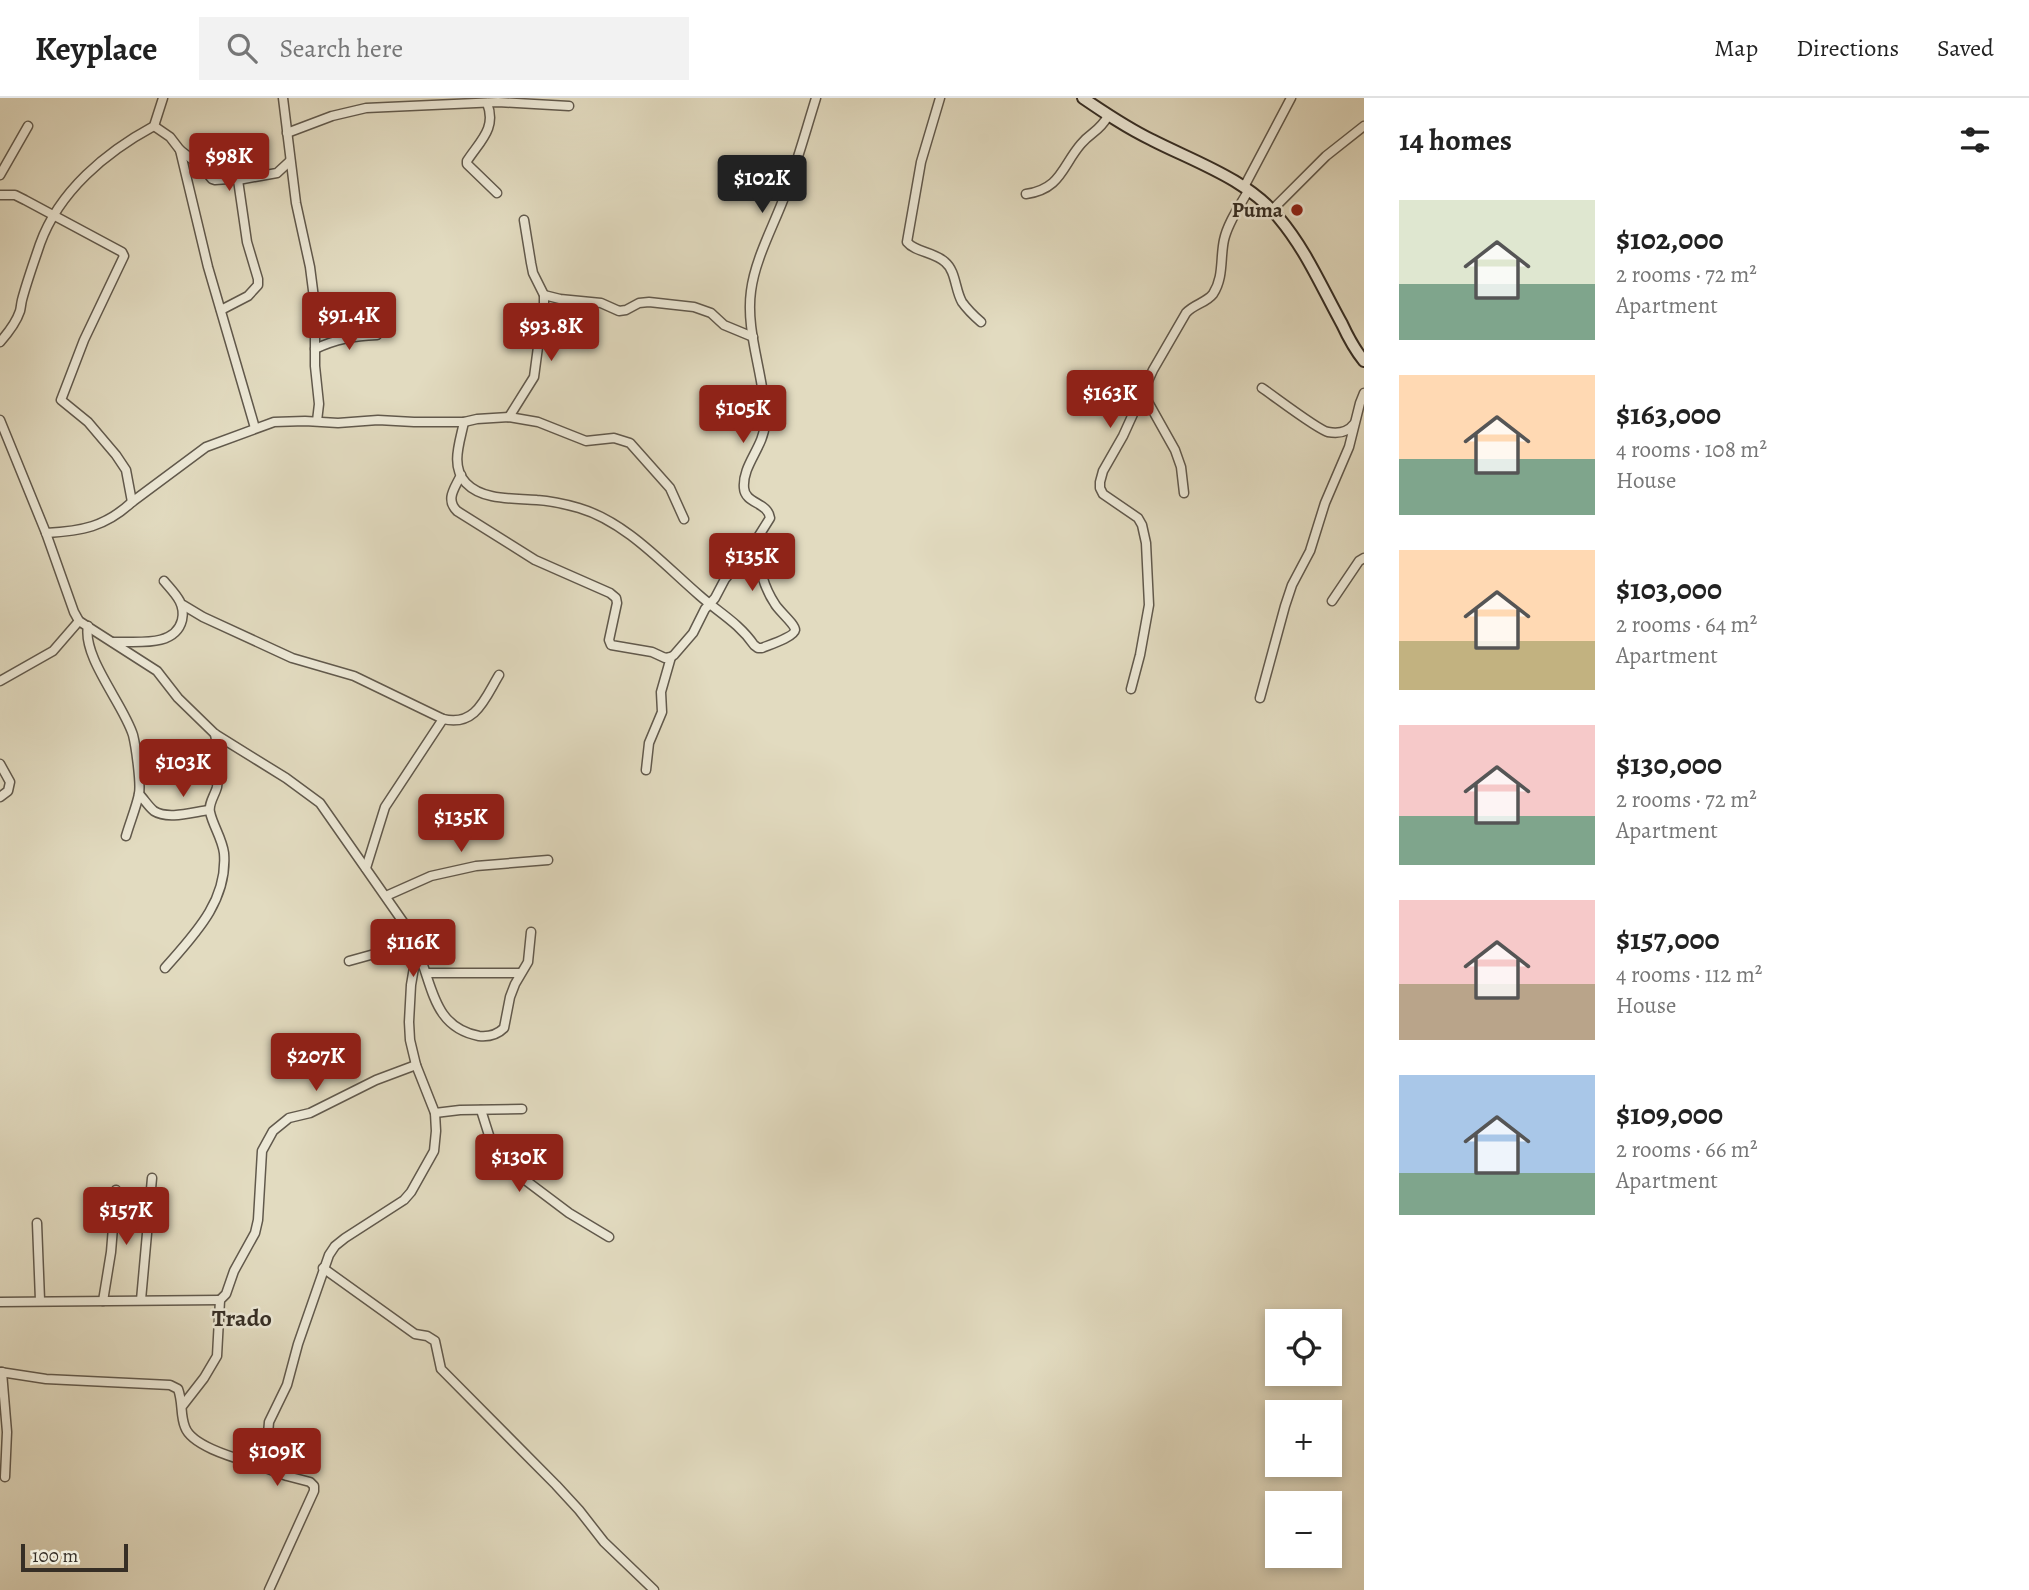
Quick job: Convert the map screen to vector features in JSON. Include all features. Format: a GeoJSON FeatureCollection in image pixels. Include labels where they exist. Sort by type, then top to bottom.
{"type":"FeatureCollection","features":[{"type":"Feature","properties":{"kind":"main road"},"geometry":{"type":"LineString","coordinates":[[1083,98],[1108,116],[1246,189],[1272,210],[1308,258],[1328,300],[1364,361]]}},
{"type":"Feature","properties":{"kind":"street"},"geometry":{"type":"LineString","coordinates":[[0,342],[12,328],[20,311],[39,247],[65,197],[92,169],[154,126],[163,98]]}},
{"type":"Feature","properties":{"kind":"street"},"geometry":{"type":"LineString","coordinates":[[283,98],[293,181],[315,306],[317,421]]}},
{"type":"Feature","properties":{"kind":"street"},"geometry":{"type":"LineString","coordinates":[[646,770],[649,743],[662,712],[661,692],[671,657],[693,633],[725,579],[755,542],[770,518],[762,505],[744,492],[746,473],[764,433],[765,421],[763,386],[752,337],[750,305],[754,280],[786,193],[816,98]]}},
{"type":"Feature","properties":{"kind":"street"},"geometry":{"type":"LineString","coordinates":[[940,98],[924,150],[907,242],[945,261],[950,267],[963,304],[981,322]]}},
{"type":"Feature","properties":{"kind":"street"},"geometry":{"type":"LineString","coordinates":[[1131,689],[1149,605],[1146,543],[1138,517],[1103,494],[1100,488],[1103,471],[1123,436],[1153,370],[1186,313],[1213,294],[1221,275],[1224,242],[1230,224],[1291,98]]}},
{"type":"Feature","properties":{"kind":"street"},"geometry":{"type":"LineString","coordinates":[[287,133],[384,102],[523,102],[569,106]]}},
{"type":"Feature","properties":{"kind":"street"},"geometry":{"type":"LineString","coordinates":[[487,103],[492,118],[467,164],[497,193]]}},
{"type":"Feature","properties":{"kind":"street"},"geometry":{"type":"LineString","coordinates":[[1026,194],[1038,192],[1055,181],[1080,145],[1102,127],[1108,116]]}},
{"type":"Feature","properties":{"kind":"street"},"geometry":{"type":"LineString","coordinates":[[0,175],[28,126]]}},
{"type":"Feature","properties":{"kind":"street"},"geometry":{"type":"LineString","coordinates":[[154,126],[170,136],[180,150],[202,167],[212,179],[238,180],[277,173],[290,161]]}},
{"type":"Feature","properties":{"kind":"street"},"geometry":{"type":"LineString","coordinates":[[1272,210],[1326,156],[1364,126]]}},
{"type":"Feature","properties":{"kind":"street"},"geometry":{"type":"LineString","coordinates":[[180,150],[255,428]]}},
{"type":"Feature","properties":{"kind":"street"},"geometry":{"type":"LineString","coordinates":[[277,173],[293,181]]}},
{"type":"Feature","properties":{"kind":"street"},"geometry":{"type":"LineString","coordinates":[[221,310],[248,296],[258,285],[247,242],[238,180]]}},
{"type":"Feature","properties":{"kind":"street"},"geometry":{"type":"LineString","coordinates":[[0,195],[15,195],[122,252],[124,256],[84,340],[61,400],[88,422],[116,454],[126,470],[132,502]]}},
{"type":"Feature","properties":{"kind":"street"},"geometry":{"type":"LineString","coordinates":[[509,417],[534,377],[538,348],[535,325],[542,310],[544,295],[533,273],[524,220]]}},
{"type":"Feature","properties":{"kind":"street"},"geometry":{"type":"LineString","coordinates":[[544,295],[601,303],[619,311],[649,302],[694,307],[710,313],[724,325],[752,337]]}},
{"type":"Feature","properties":{"kind":"street"},"geometry":{"type":"LineString","coordinates":[[315,349],[347,338],[377,335]]}},
{"type":"Feature","properties":{"kind":"street"},"geometry":{"type":"LineString","coordinates":[[1262,388],[1328,432],[1343,432],[1354,424]]}},
{"type":"Feature","properties":{"kind":"street"},"geometry":{"type":"LineString","coordinates":[[1143,393],[1175,450],[1181,467],[1184,493]]}},
{"type":"Feature","properties":{"kind":"street"},"geometry":{"type":"LineString","coordinates":[[1260,698],[1284,606],[1310,551],[1325,503],[1349,447],[1364,393]]}},
{"type":"Feature","properties":{"kind":"street"},"geometry":{"type":"LineString","coordinates":[[46,533],[96,526],[121,512],[206,447],[274,422],[317,421],[464,422],[509,417],[538,422],[586,441],[614,438],[630,443],[670,488],[684,519]]}},
{"type":"Feature","properties":{"kind":"street"},"geometry":{"type":"LineString","coordinates":[[0,420],[79,621],[158,671],[178,698],[215,734],[286,778],[320,803],[408,929],[439,1009],[448,1020],[464,1031],[485,1037],[504,1028],[510,997],[528,962],[531,932]]}},
{"type":"Feature","properties":{"kind":"street"},"geometry":{"type":"LineString","coordinates":[[464,422],[457,460],[461,475],[474,489],[498,497],[558,502],[604,519],[648,550],[734,621],[758,648],[762,648],[794,633],[793,626],[777,608],[765,585],[755,542]]}},
{"type":"Feature","properties":{"kind":"street"},"geometry":{"type":"LineString","coordinates":[[461,475],[450,498],[451,506],[457,511],[535,560],[616,598],[609,640],[611,645],[665,658],[671,657]]}},
{"type":"Feature","properties":{"kind":"street"},"geometry":{"type":"LineString","coordinates":[[1332,601],[1359,561],[1364,558]]}},
{"type":"Feature","properties":{"kind":"street"},"geometry":{"type":"LineString","coordinates":[[113,642],[162,640],[173,636],[180,627],[183,606],[164,581]]}},
{"type":"Feature","properties":{"kind":"street"},"geometry":{"type":"LineString","coordinates":[[183,606],[292,658],[354,676],[443,719],[453,721],[476,713],[499,675]]}},
{"type":"Feature","properties":{"kind":"street"},"geometry":{"type":"LineString","coordinates":[[0,681],[53,651],[79,621]]}},
{"type":"Feature","properties":{"kind":"street"},"geometry":{"type":"LineString","coordinates":[[88,626],[87,638],[98,668],[132,734],[139,794],[126,836]]}},
{"type":"Feature","properties":{"kind":"street"},"geometry":{"type":"LineString","coordinates":[[366,868],[384,807],[443,719]]}},
{"type":"Feature","properties":{"kind":"street"},"geometry":{"type":"LineString","coordinates":[[165,968],[198,931],[220,891],[224,874],[223,851],[209,810],[216,787],[219,752],[215,734]]}},
{"type":"Feature","properties":{"kind":"street"},"geometry":{"type":"LineString","coordinates":[[0,764],[10,782],[8,792],[0,797]]}},
{"type":"Feature","properties":{"kind":"street"},"geometry":{"type":"LineString","coordinates":[[139,794],[150,809],[158,813],[177,815],[209,810]]}},
{"type":"Feature","properties":{"kind":"street"},"geometry":{"type":"LineString","coordinates":[[386,897],[431,876],[476,866],[548,860]]}},
{"type":"Feature","properties":{"kind":"street"},"geometry":{"type":"LineString","coordinates":[[349,961],[415,946]]}},
{"type":"Feature","properties":{"kind":"street"},"geometry":{"type":"LineString","coordinates":[[258,1465],[273,1412],[287,1385],[323,1268],[335,1246],[363,1225],[395,1207],[411,1192],[434,1151],[435,1113],[416,1065],[410,1040],[415,946]]}},
{"type":"Feature","properties":{"kind":"street"},"geometry":{"type":"LineString","coordinates":[[427,973],[520,973]]}},
{"type":"Feature","properties":{"kind":"street"},"geometry":{"type":"LineString","coordinates":[[181,1408],[217,1356],[220,1300],[226,1294],[234,1271],[255,1233],[262,1152],[273,1131],[289,1118],[310,1113],[376,1080],[416,1065]]}},
{"type":"Feature","properties":{"kind":"street"},"geometry":{"type":"LineString","coordinates":[[435,1113],[522,1109]]}},
{"type":"Feature","properties":{"kind":"street"},"geometry":{"type":"LineString","coordinates":[[481,1110],[493,1148],[503,1164],[569,1213],[610,1237]]}},
{"type":"Feature","properties":{"kind":"street"},"geometry":{"type":"LineString","coordinates":[[141,1300],[152,1178]]}},
{"type":"Feature","properties":{"kind":"street"},"geometry":{"type":"LineString","coordinates":[[103,1301],[111,1252],[116,1190]]}},
{"type":"Feature","properties":{"kind":"street"},"geometry":{"type":"LineString","coordinates":[[37,1223],[40,1300]]}},
{"type":"Feature","properties":{"kind":"street"},"geometry":{"type":"LineString","coordinates":[[323,1268],[415,1334],[435,1341],[441,1369],[556,1485],[604,1542],[654,1590]]}},
{"type":"Feature","properties":{"kind":"street"},"geometry":{"type":"LineString","coordinates":[[0,1302],[220,1300]]}},
{"type":"Feature","properties":{"kind":"street"},"geometry":{"type":"LineString","coordinates":[[5,1477],[7,1432],[1,1372],[46,1379],[170,1385],[178,1389],[182,1399],[184,1425],[192,1437],[229,1455],[310,1482],[313,1486],[314,1491],[269,1590]]}},
{"type":"Feature","properties":{"kind":"place","name":"Puma"},"geometry":{"type":"Point","coordinates":[1297,210]}},
{"type":"Feature","properties":{"kind":"district","name":"Trado"},"geometry":{"type":"Point","coordinates":[242,1318]}}]}
